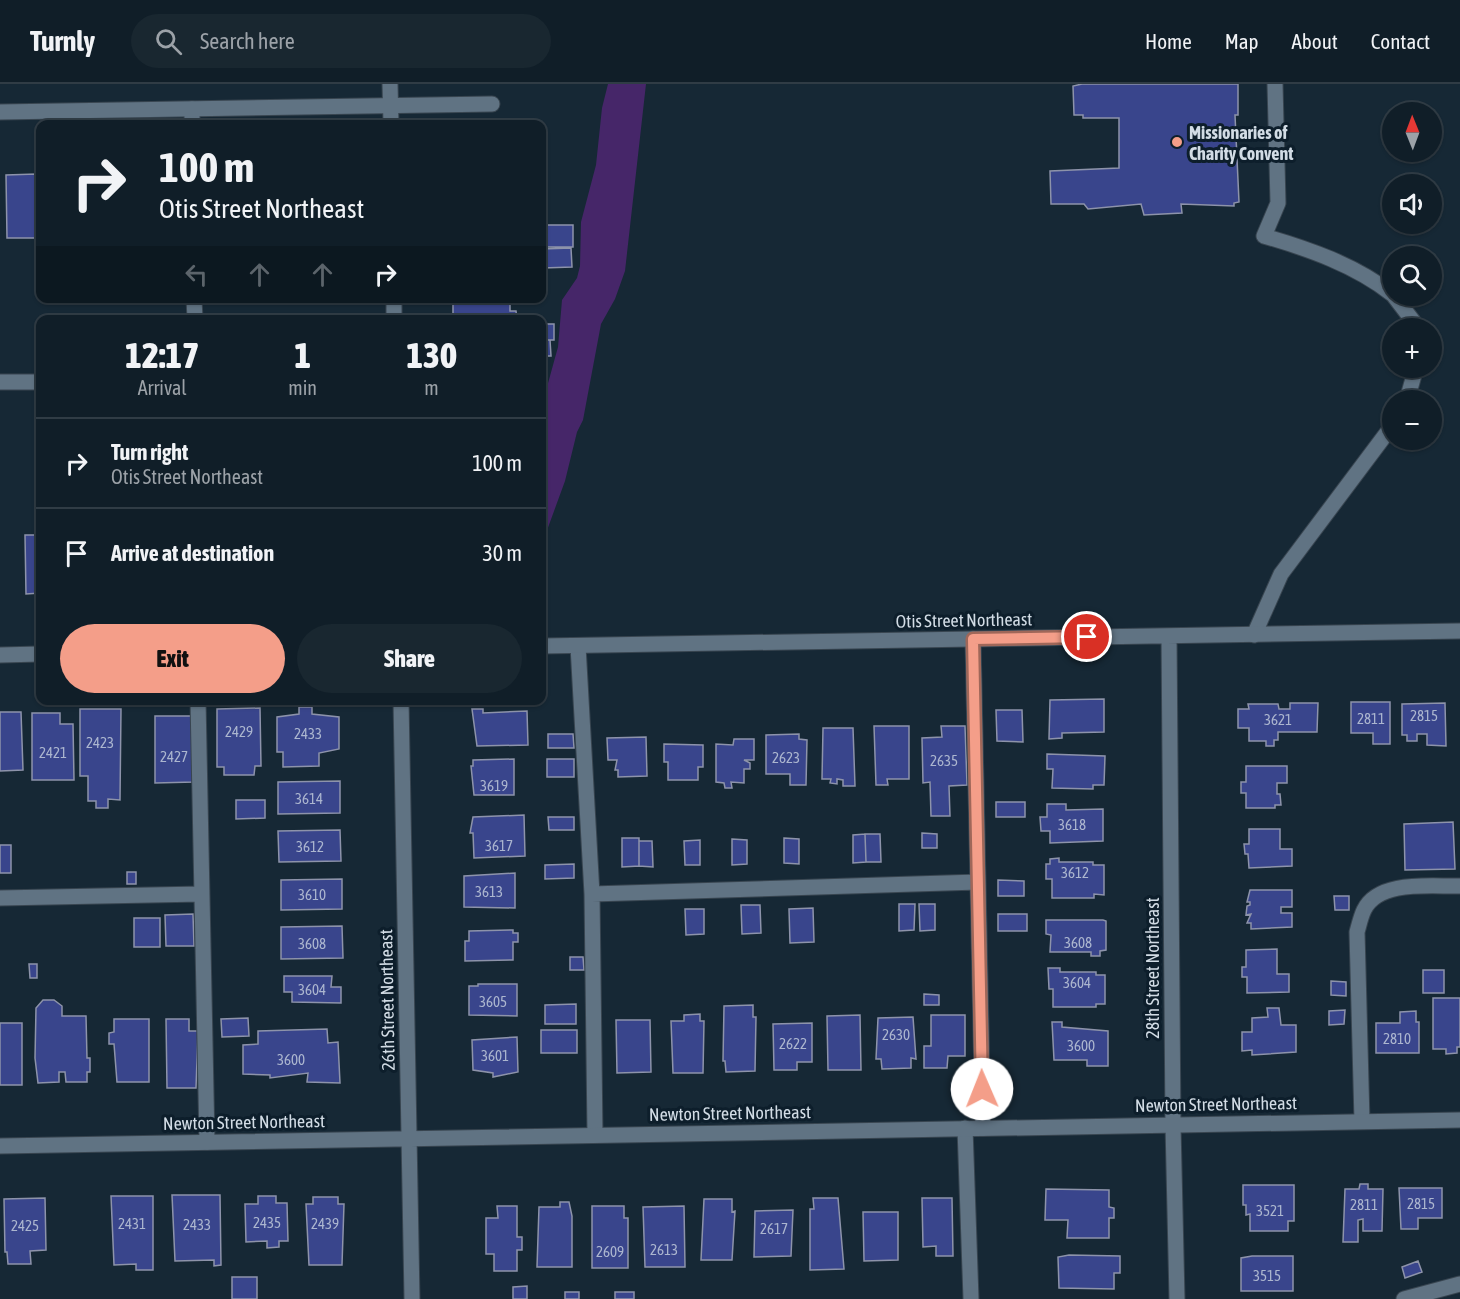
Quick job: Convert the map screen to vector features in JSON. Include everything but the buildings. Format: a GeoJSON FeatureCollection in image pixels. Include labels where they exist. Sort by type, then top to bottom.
{"type":"FeatureCollection","features":[{"type":"Feature","properties":{"kind":"street"},"geometry":{"type":"LineString","coordinates":[[390,84],[391,120]]}},
{"type":"Feature","properties":{"kind":"street"},"geometry":{"type":"LineString","coordinates":[[1275,84],[1278,203],[1264,236],[1302,247],[1373,279],[1382,286]]}},
{"type":"Feature","properties":{"kind":"street"},"geometry":{"type":"LineString","coordinates":[[0,112],[192,117],[390,106],[492,104]]}},
{"type":"Feature","properties":{"kind":"street"},"geometry":{"type":"LineString","coordinates":[[1401,306],[1411,318]]}},
{"type":"Feature","properties":{"kind":"street"},"geometry":{"type":"LineString","coordinates":[[0,382],[36,382]]}},
{"type":"Feature","properties":{"kind":"street"},"geometry":{"type":"LineString","coordinates":[[1254,635],[1281,574],[1382,439]]}},
{"type":"Feature","properties":{"kind":"street","name":"Otis Street Northeast"},"geometry":{"type":"LineString","coordinates":[[546,646],[1460,631]]}},
{"type":"Feature","properties":{"kind":"street","name":"28th Street Northeast"},"geometry":{"type":"LineString","coordinates":[[1169,636],[1173,1125],[1177,1299]]}},
{"type":"Feature","properties":{"kind":"street"},"geometry":{"type":"LineString","coordinates":[[973,639],[983,1128]]}},
{"type":"Feature","properties":{"kind":"street"},"geometry":{"type":"LineString","coordinates":[[578,646],[592,894],[595,1135]]}},
{"type":"Feature","properties":{"kind":"street"},"geometry":{"type":"LineString","coordinates":[[0,655],[36,654]]}},
{"type":"Feature","properties":{"kind":"street"},"geometry":{"type":"LineString","coordinates":[[198,705],[207,1142]]}},
{"type":"Feature","properties":{"kind":"street","name":"26th Street Northeast"},"geometry":{"type":"LineString","coordinates":[[402,705],[412,1299]]}},
{"type":"Feature","properties":{"kind":"street"},"geometry":{"type":"LineString","coordinates":[[592,894],[978,882]]}},
{"type":"Feature","properties":{"kind":"street"},"geometry":{"type":"LineString","coordinates":[[1362,1121],[1357,932],[1365,908],[1382,893],[1399,888],[1460,886]]}},
{"type":"Feature","properties":{"kind":"street"},"geometry":{"type":"LineString","coordinates":[[0,898],[201,894]]}},
{"type":"Feature","properties":{"kind":"street","name":"Newton Street Northeast"},"geometry":{"type":"LineString","coordinates":[[0,1146],[1460,1120]]}},
{"type":"Feature","properties":{"kind":"street"},"geometry":{"type":"LineString","coordinates":[[965,1128],[970,1299]]}},
{"type":"Feature","properties":{"kind":"street"},"geometry":{"type":"LineString","coordinates":[[1404,1299],[1460,1284]]}},
{"type":"Feature","properties":{"kind":"shaded area"},"geometry":{"type":"Polygon","coordinates":[[[608,84],[646,84],[625,271],[615,299],[601,324],[583,420],[577,432],[565,481],[546,533],[546,390],[558,347],[562,300],[577,278],[580,266],[581,222],[596,165],[602,108],[608,84]]]}},
{"type":"Feature","properties":{"kind":"place","name":"Missionaries of Charity Convent"},"geometry":{"type":"Point","coordinates":[1177,142]}},
{"type":"Feature","properties":{"kind":"route"},"geometry":{"type":"LineString","coordinates":[[982,1089],[973,639],[1087,637]]}}]}
